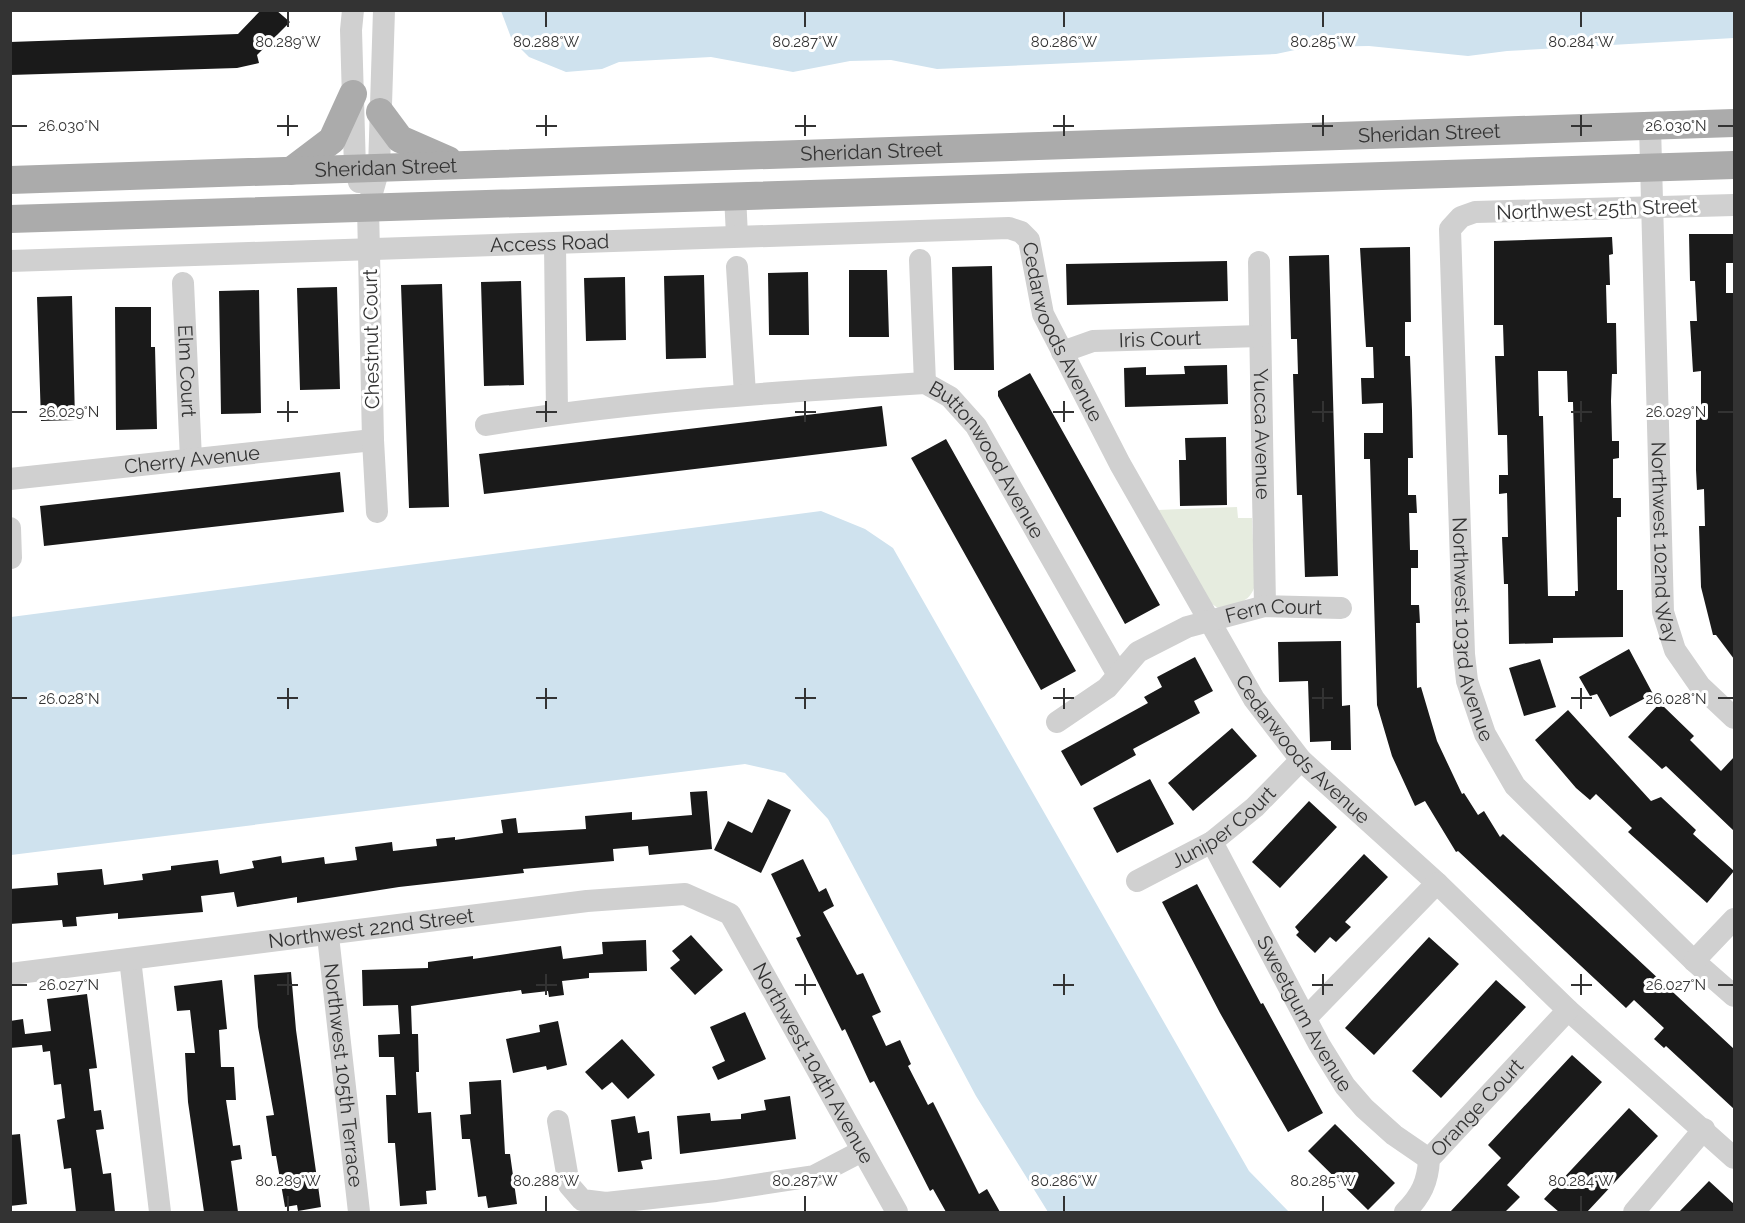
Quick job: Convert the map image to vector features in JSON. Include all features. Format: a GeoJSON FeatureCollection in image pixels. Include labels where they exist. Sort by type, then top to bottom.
{"type":"FeatureCollection","features":[{"type":"Feature","properties":{"kind":"main road"},"geometry":{"type":"LineString","coordinates":[[291,171],[332,140],[353,94]]}},
{"type":"Feature","properties":{"kind":"main road"},"geometry":{"type":"LineString","coordinates":[[380,112],[400,139],[417,149],[461,165]]}},
{"type":"Feature","properties":{"kind":"main road","name":"Sheridan Street"},"geometry":{"type":"LineString","coordinates":[[10,180],[1734,123]]}},
{"type":"Feature","properties":{"kind":"main road","name":"Sheridan Street"},"geometry":{"type":"LineString","coordinates":[[10,219],[1734,165]]}},
{"type":"Feature","properties":{"kind":"street"},"geometry":{"type":"LineString","coordinates":[[353,10],[353,94],[367,168]]}},
{"type":"Feature","properties":{"kind":"street"},"geometry":{"type":"LineString","coordinates":[[367,168],[380,112],[384,10]]}},
{"type":"Feature","properties":{"kind":"street","name":"Northwest 102nd Way"},"geometry":{"type":"LineString","coordinates":[[1650,126],[1650,207],[1663,612],[1675,651],[1700,686],[1734,718]]}},
{"type":"Feature","properties":{"kind":"street","name":"Chestnut Court"},"geometry":{"type":"LineString","coordinates":[[367,168],[372,440],[377,512]]}},
{"type":"Feature","properties":{"kind":"street"},"geometry":{"type":"LineString","coordinates":[[735,195],[737,236]]}},
{"type":"Feature","properties":{"kind":"street","name":"Northwest 25th Street"},"geometry":{"type":"LineString","coordinates":[[1461,218],[1475,212],[1734,205]]}},
{"type":"Feature","properties":{"kind":"street","name":"Northwest 103rd Avenue"},"geometry":{"type":"LineString","coordinates":[[1461,218],[1450,229],[1467,681],[1485,734],[1515,786],[1694,961],[1734,996]]}},
{"type":"Feature","properties":{"kind":"street","name":"Access Road"},"geometry":{"type":"LineString","coordinates":[[10,261],[737,236],[1009,228],[1021,231]]}},
{"type":"Feature","properties":{"kind":"street","name":"Cedarwoods Avenue"},"geometry":{"type":"LineString","coordinates":[[1021,231],[1029,240],[1043,314],[1119,464],[1254,699],[1301,760],[1437,883],[1568,1010],[1734,1158]]}},
{"type":"Feature","properties":{"kind":"street"},"geometry":{"type":"LineString","coordinates":[[555,244],[557,413]]}},
{"type":"Feature","properties":{"kind":"street"},"geometry":{"type":"LineString","coordinates":[[920,260],[925,383]]}},
{"type":"Feature","properties":{"kind":"street","name":"Yucca Avenue"},"geometry":{"type":"LineString","coordinates":[[1259,262],[1265,606]]}},
{"type":"Feature","properties":{"kind":"street"},"geometry":{"type":"LineString","coordinates":[[737,267],[745,394]]}},
{"type":"Feature","properties":{"kind":"street","name":"Elm Court"},"geometry":{"type":"LineString","coordinates":[[183,283],[191,459]]}},
{"type":"Feature","properties":{"kind":"street","name":"Iris Court"},"geometry":{"type":"LineString","coordinates":[[1062,352],[1093,341],[1260,336]]}},
{"type":"Feature","properties":{"kind":"street","name":"Buttonwood Avenue"},"geometry":{"type":"LineString","coordinates":[[486,425],[557,413],[745,394],[925,383],[950,397],[976,426],[1118,675]]}},
{"type":"Feature","properties":{"kind":"street","name":"Cherry Avenue"},"geometry":{"type":"LineString","coordinates":[[10,479],[372,440]]}},
{"type":"Feature","properties":{"kind":"street"},"geometry":{"type":"LineString","coordinates":[[10,528],[11,558]]}},
{"type":"Feature","properties":{"kind":"street","name":"Fern Court"},"geometry":{"type":"LineString","coordinates":[[1057,722],[1107,688],[1138,652],[1187,627],[1265,606],[1341,608]]}},
{"type":"Feature","properties":{"kind":"street","name":"Juniper Court"},"geometry":{"type":"LineString","coordinates":[[1137,881],[1212,842],[1255,807],[1301,760]]}},
{"type":"Feature","properties":{"kind":"street","name":"Sweetgum Avenue"},"geometry":{"type":"LineString","coordinates":[[1212,842],[1331,1065],[1364,1108],[1394,1135],[1430,1159]]}},
{"type":"Feature","properties":{"kind":"street"},"geometry":{"type":"LineString","coordinates":[[1306,1018],[1437,883]]}},
{"type":"Feature","properties":{"kind":"street","name":"Northwest 22nd Street"},"geometry":{"type":"LineString","coordinates":[[10,974],[328,936],[587,901],[685,894],[730,914]]}},
{"type":"Feature","properties":{"kind":"street","name":"Northwest 104th Avenue"},"geometry":{"type":"LineString","coordinates":[[730,914],[897,1212]]}},
{"type":"Feature","properties":{"kind":"street"},"geometry":{"type":"LineString","coordinates":[[1694,961],[1734,919]]}},
{"type":"Feature","properties":{"kind":"street","name":"Northwest 105th Terrace"},"geometry":{"type":"LineString","coordinates":[[328,936],[359,1212]]}},
{"type":"Feature","properties":{"kind":"street"},"geometry":{"type":"LineString","coordinates":[[130,959],[160,1212]]}},
{"type":"Feature","properties":{"kind":"street","name":"Orange Court"},"geometry":{"type":"LineString","coordinates":[[1405,1212],[1421,1194],[1426,1183],[1430,1159],[1568,1010]]}},
{"type":"Feature","properties":{"kind":"street"},"geometry":{"type":"LineString","coordinates":[[558,1121],[569,1185],[582,1200],[606,1203],[716,1191],[814,1176],[862,1151]]}},
{"type":"Feature","properties":{"kind":"street"},"geometry":{"type":"LineString","coordinates":[[1634,1212],[1704,1129]]}},
{"type":"Feature","properties":{"kind":"shaded area"},"geometry":{"type":"Polygon","coordinates":[[[1237,507],[1238,518],[1252,518],[1255,585],[1246,600],[1218,608],[1209,602],[1157,510],[1237,507]]]}},
{"type":"Feature","properties":{"kind":"water"},"geometry":{"type":"Polygon","coordinates":[[[1734,10],[1734,38],[1507,51],[1468,56],[1369,46],[1309,47],[1276,54],[937,69],[891,60],[850,61],[793,72],[711,57],[619,62],[602,69],[566,72],[529,57],[512,40],[501,11],[1734,10]]]}},
{"type":"Feature","properties":{"kind":"water"},"geometry":{"type":"Polygon","coordinates":[[[821,511],[865,529],[893,548],[1249,1171],[1289,1212],[1048,1212],[976,1096],[828,819],[785,773],[745,764],[11,855],[11,617],[821,511]]]}},
{"type":"Feature","properties":{"kind":"building"},"geometry":{"type":"Polygon","coordinates":[[[261,10],[276,10],[290,22],[257,55],[259,63],[237,68],[10,75],[10,42],[238,34],[261,10]]]}},
{"type":"Feature","properties":{"kind":"building"},"geometry":{"type":"Polygon","coordinates":[[[1689,234],[1734,234],[1734,263],[1726,263],[1726,293],[1734,293],[1734,659],[1716,635],[1713,635],[1701,587],[1699,526],[1705,526],[1704,489],[1697,490],[1696,411],[1701,411],[1701,371],[1693,372],[1690,321],[1697,321],[1695,281],[1690,281],[1689,234]]]}},
{"type":"Feature","properties":{"kind":"building"},"geometry":{"type":"Polygon","coordinates":[[[1612,237],[1613,254],[1609,255],[1610,285],[1606,285],[1607,323],[1616,323],[1617,374],[1612,374],[1611,401],[1612,441],[1619,441],[1619,458],[1613,459],[1613,498],[1621,498],[1621,517],[1617,517],[1617,590],[1623,590],[1623,637],[1553,638],[1553,643],[1509,644],[1508,584],[1504,584],[1502,537],[1508,537],[1507,493],[1499,494],[1499,475],[1508,475],[1507,435],[1498,435],[1495,356],[1504,356],[1503,325],[1494,325],[1494,241],[1612,237]],[[1538,371],[1539,416],[1543,416],[1548,596],[1575,596],[1575,591],[1578,591],[1573,402],[1568,402],[1567,371],[1538,371]]]}},
{"type":"Feature","properties":{"kind":"building"},"geometry":{"type":"Polygon","coordinates":[[[1410,247],[1411,322],[1405,322],[1405,356],[1410,356],[1412,411],[1413,458],[1408,458],[1408,495],[1416,495],[1417,513],[1409,513],[1410,550],[1418,550],[1418,568],[1411,568],[1411,605],[1419,605],[1420,623],[1416,623],[1417,688],[1421,687],[1437,741],[1462,794],[1464,793],[1478,815],[1484,811],[1500,837],[1503,834],[1734,1049],[1734,1109],[1666,1046],[1664,1048],[1654,1039],[1664,1028],[1634,1000],[1626,1008],[1458,851],[1456,852],[1425,801],[1415,806],[1392,756],[1377,705],[1370,459],[1364,459],[1364,433],[1383,433],[1383,403],[1362,404],[1361,378],[1374,378],[1373,347],[1366,347],[1360,248],[1410,247]]]}},
{"type":"Feature","properties":{"kind":"building"},"geometry":{"type":"Polygon","coordinates":[[[1329,255],[1338,576],[1305,577],[1302,495],[1297,495],[1293,374],[1298,374],[1297,339],[1291,339],[1289,256],[1329,255]]]}},
{"type":"Feature","properties":{"kind":"building"},"geometry":{"type":"Polygon","coordinates":[[[1227,261],[1228,301],[1067,305],[1066,264],[1227,261]]]}},
{"type":"Feature","properties":{"kind":"building"},"geometry":{"type":"Polygon","coordinates":[[[992,266],[994,370],[954,370],[952,267],[992,266]]]}},
{"type":"Feature","properties":{"kind":"building"},"geometry":{"type":"Polygon","coordinates":[[[849,270],[887,270],[889,337],[849,337],[849,270]]]}},
{"type":"Feature","properties":{"kind":"building"},"geometry":{"type":"Polygon","coordinates":[[[808,272],[809,335],[769,335],[768,273],[808,272]]]}},
{"type":"Feature","properties":{"kind":"building"},"geometry":{"type":"Polygon","coordinates":[[[704,275],[706,358],[666,359],[664,276],[704,275]]]}},
{"type":"Feature","properties":{"kind":"building"},"geometry":{"type":"Polygon","coordinates":[[[625,277],[626,340],[586,341],[584,278],[625,277]]]}},
{"type":"Feature","properties":{"kind":"building"},"geometry":{"type":"Polygon","coordinates":[[[521,281],[524,385],[484,386],[481,282],[521,281]]]}},
{"type":"Feature","properties":{"kind":"building"},"geometry":{"type":"Polygon","coordinates":[[[442,284],[449,507],[409,508],[401,285],[442,284]]]}},
{"type":"Feature","properties":{"kind":"building"},"geometry":{"type":"Polygon","coordinates":[[[337,287],[340,389],[300,390],[297,288],[337,287]]]}},
{"type":"Feature","properties":{"kind":"building"},"geometry":{"type":"Polygon","coordinates":[[[259,290],[261,413],[221,414],[219,291],[259,290]]]}},
{"type":"Feature","properties":{"kind":"building"},"geometry":{"type":"Polygon","coordinates":[[[72,296],[75,420],[41,421],[37,297],[72,296]]]}},
{"type":"Feature","properties":{"kind":"building"},"geometry":{"type":"Polygon","coordinates":[[[115,307],[151,307],[151,347],[155,347],[157,429],[116,430],[115,307]]]}},
{"type":"Feature","properties":{"kind":"building"},"geometry":{"type":"Polygon","coordinates":[[[1227,365],[1228,404],[1125,407],[1124,368],[1146,367],[1146,375],[1185,374],[1184,366],[1227,365]]]}},
{"type":"Feature","properties":{"kind":"building"},"geometry":{"type":"Polygon","coordinates":[[[1030,373],[1160,605],[1125,624],[998,396],[998,391],[1030,373]]]}},
{"type":"Feature","properties":{"kind":"building"},"geometry":{"type":"Polygon","coordinates":[[[882,406],[887,446],[484,494],[479,454],[882,406]]]}},
{"type":"Feature","properties":{"kind":"building"},"geometry":{"type":"Polygon","coordinates":[[[1226,437],[1227,505],[1180,506],[1179,460],[1186,460],[1185,438],[1226,437]]]}},
{"type":"Feature","properties":{"kind":"building"},"geometry":{"type":"Polygon","coordinates":[[[946,439],[1076,671],[1041,690],[911,458],[946,439]]]}},
{"type":"Feature","properties":{"kind":"building"},"geometry":{"type":"Polygon","coordinates":[[[340,472],[344,512],[44,546],[40,506],[340,472]]]}},
{"type":"Feature","properties":{"kind":"building"},"geometry":{"type":"Polygon","coordinates":[[[1341,641],[1342,706],[1350,705],[1351,750],[1331,750],[1331,741],[1310,742],[1308,681],[1279,682],[1278,642],[1341,641]]]}},
{"type":"Feature","properties":{"kind":"building"},"geometry":{"type":"Polygon","coordinates":[[[1629,649],[1653,694],[1610,717],[1597,694],[1590,696],[1579,677],[1629,649]]]}},
{"type":"Feature","properties":{"kind":"building"},"geometry":{"type":"Polygon","coordinates":[[[1195,657],[1213,691],[1194,701],[1200,713],[1133,749],[1136,755],[1081,786],[1061,751],[1148,703],[1144,697],[1162,687],[1157,677],[1195,657]]]}},
{"type":"Feature","properties":{"kind":"building"},"geometry":{"type":"Polygon","coordinates":[[[1540,659],[1556,707],[1524,716],[1509,668],[1540,659]]]}},
{"type":"Feature","properties":{"kind":"building"},"geometry":{"type":"Polygon","coordinates":[[[1660,703],[1694,736],[1690,740],[1721,771],[1734,757],[1734,831],[1666,766],[1662,769],[1628,737],[1660,703]]]}},
{"type":"Feature","properties":{"kind":"building"},"geometry":{"type":"Polygon","coordinates":[[[1568,710],[1651,801],[1661,797],[1696,830],[1693,834],[1734,871],[1707,903],[1628,832],[1632,828],[1596,794],[1590,800],[1576,788],[1535,740],[1568,710]]]}},
{"type":"Feature","properties":{"kind":"building"},"geometry":{"type":"Polygon","coordinates":[[[1232,728],[1257,756],[1193,811],[1168,783],[1232,728]]]}},
{"type":"Feature","properties":{"kind":"building"},"geometry":{"type":"Polygon","coordinates":[[[1150,779],[1174,824],[1117,853],[1093,808],[1150,779]]]}},
{"type":"Feature","properties":{"kind":"building"},"geometry":{"type":"Polygon","coordinates":[[[707,791],[712,849],[649,855],[648,846],[613,849],[614,861],[523,869],[524,873],[399,887],[297,903],[297,897],[237,907],[234,892],[201,896],[203,912],[118,919],[118,913],[76,917],[77,926],[63,927],[62,920],[10,924],[10,889],[58,885],[57,873],[102,869],[104,885],[143,880],[142,874],[171,870],[171,866],[218,860],[220,874],[254,868],[252,861],[281,856],[282,863],[324,857],[325,864],[357,860],[355,847],[392,842],[393,851],[437,846],[436,839],[455,837],[455,840],[503,833],[501,820],[516,818],[518,833],[586,829],[585,816],[632,812],[632,820],[692,815],[690,792],[707,791]]]}},
{"type":"Feature","properties":{"kind":"building"},"geometry":{"type":"Polygon","coordinates":[[[768,799],[791,810],[761,873],[714,850],[728,821],[752,833],[768,799]]]}},
{"type":"Feature","properties":{"kind":"building"},"geometry":{"type":"Polygon","coordinates":[[[1309,801],[1337,827],[1280,888],[1252,862],[1309,801]]]}},
{"type":"Feature","properties":{"kind":"building"},"geometry":{"type":"Polygon","coordinates":[[[1364,854],[1388,877],[1345,922],[1351,927],[1336,942],[1330,937],[1315,953],[1296,935],[1299,932],[1295,927],[1364,854]]]}},
{"type":"Feature","properties":{"kind":"building"},"geometry":{"type":"Polygon","coordinates":[[[803,859],[819,892],[826,888],[834,906],[823,912],[857,975],[863,973],[881,1012],[872,1016],[886,1046],[900,1040],[911,1064],[908,1066],[928,1105],[933,1102],[979,1194],[987,1189],[1000,1212],[946,1212],[933,1189],[930,1191],[874,1081],[870,1083],[845,1029],[842,1031],[796,938],[801,936],[771,874],[803,859]]]}},
{"type":"Feature","properties":{"kind":"building"},"geometry":{"type":"Polygon","coordinates":[[[1197,884],[1323,1113],[1288,1132],[1220,1013],[1162,902],[1197,884]]]}},
{"type":"Feature","properties":{"kind":"building"},"geometry":{"type":"Polygon","coordinates":[[[691,935],[723,970],[695,995],[670,968],[680,960],[672,951],[691,935]]]}},
{"type":"Feature","properties":{"kind":"building"},"geometry":{"type":"Polygon","coordinates":[[[1429,937],[1459,964],[1374,1055],[1345,1028],[1429,937]]]}},
{"type":"Feature","properties":{"kind":"building"},"geometry":{"type":"Polygon","coordinates":[[[646,940],[647,971],[589,973],[589,978],[562,981],[564,995],[549,997],[548,991],[522,994],[521,990],[411,1006],[412,1034],[418,1034],[419,1072],[416,1072],[418,1113],[431,1112],[436,1190],[426,1191],[427,1204],[400,1206],[395,1143],[388,1143],[386,1095],[396,1095],[394,1057],[379,1057],[378,1035],[400,1034],[398,1005],[363,1006],[362,970],[428,968],[428,962],[473,956],[473,959],[561,946],[563,959],[603,954],[602,942],[646,940]]]}},
{"type":"Feature","properties":{"kind":"building"},"geometry":{"type":"Polygon","coordinates":[[[291,972],[296,1030],[321,1207],[298,1211],[297,1205],[285,1207],[276,1156],[272,1156],[266,1116],[274,1115],[258,1027],[254,975],[291,972]]]}},
{"type":"Feature","properties":{"kind":"building"},"geometry":{"type":"Polygon","coordinates":[[[222,980],[227,1029],[219,1030],[221,1067],[234,1067],[236,1100],[226,1100],[233,1146],[240,1145],[242,1159],[231,1161],[238,1212],[204,1212],[188,1102],[185,1053],[195,1053],[190,1010],[177,1011],[174,986],[222,980]]]}},
{"type":"Feature","properties":{"kind":"building"},"geometry":{"type":"Polygon","coordinates":[[[1496,980],[1526,1007],[1441,1098],[1412,1071],[1496,980]]]}},
{"type":"Feature","properties":{"kind":"building"},"geometry":{"type":"Polygon","coordinates":[[[87,994],[97,1068],[89,1069],[94,1111],[101,1110],[104,1129],[96,1130],[103,1174],[111,1173],[115,1212],[76,1212],[71,1168],[64,1169],[57,1120],[65,1118],[61,1084],[54,1085],[50,1051],[43,1052],[42,1045],[10,1048],[10,1021],[23,1019],[25,1034],[51,1031],[47,999],[87,994]]]}},
{"type":"Feature","properties":{"kind":"building"},"geometry":{"type":"Polygon","coordinates":[[[745,1012],[766,1059],[718,1080],[712,1067],[725,1061],[710,1027],[745,1012]]]}},
{"type":"Feature","properties":{"kind":"building"},"geometry":{"type":"Polygon","coordinates":[[[558,1021],[567,1065],[547,1070],[546,1066],[513,1073],[506,1039],[540,1032],[539,1025],[558,1021]]]}},
{"type":"Feature","properties":{"kind":"building"},"geometry":{"type":"Polygon","coordinates":[[[622,1039],[655,1075],[628,1099],[612,1082],[602,1090],[585,1072],[622,1039]]]}},
{"type":"Feature","properties":{"kind":"building"},"geometry":{"type":"Polygon","coordinates":[[[1572,1055],[1602,1082],[1507,1185],[1520,1197],[1505,1212],[1450,1212],[1501,1158],[1488,1145],[1572,1055]]]}},
{"type":"Feature","properties":{"kind":"building"},"geometry":{"type":"Polygon","coordinates":[[[501,1080],[505,1154],[510,1154],[517,1204],[488,1208],[486,1196],[478,1197],[470,1139],[462,1139],[460,1115],[471,1114],[469,1082],[501,1080]]]}},
{"type":"Feature","properties":{"kind":"building"},"geometry":{"type":"Polygon","coordinates":[[[790,1096],[796,1139],[680,1154],[677,1116],[710,1113],[711,1121],[741,1119],[741,1114],[766,1110],[764,1100],[790,1096]]]}},
{"type":"Feature","properties":{"kind":"building"},"geometry":{"type":"Polygon","coordinates":[[[1629,1108],[1658,1136],[1587,1212],[1559,1212],[1544,1199],[1629,1108]]]}},
{"type":"Feature","properties":{"kind":"building"},"geometry":{"type":"Polygon","coordinates":[[[635,1116],[638,1133],[649,1131],[652,1159],[641,1161],[643,1169],[618,1172],[611,1120],[635,1116]]]}},
{"type":"Feature","properties":{"kind":"building"},"geometry":{"type":"Polygon","coordinates":[[[1335,1124],[1395,1183],[1368,1210],[1308,1151],[1335,1124]]]}},
{"type":"Feature","properties":{"kind":"building"},"geometry":{"type":"Polygon","coordinates":[[[20,1134],[27,1204],[10,1206],[10,1135],[20,1134]]]}},
{"type":"Feature","properties":{"kind":"building"},"geometry":{"type":"Polygon","coordinates":[[[1709,1181],[1734,1204],[1734,1212],[1679,1212],[1709,1181]]]}}]}
